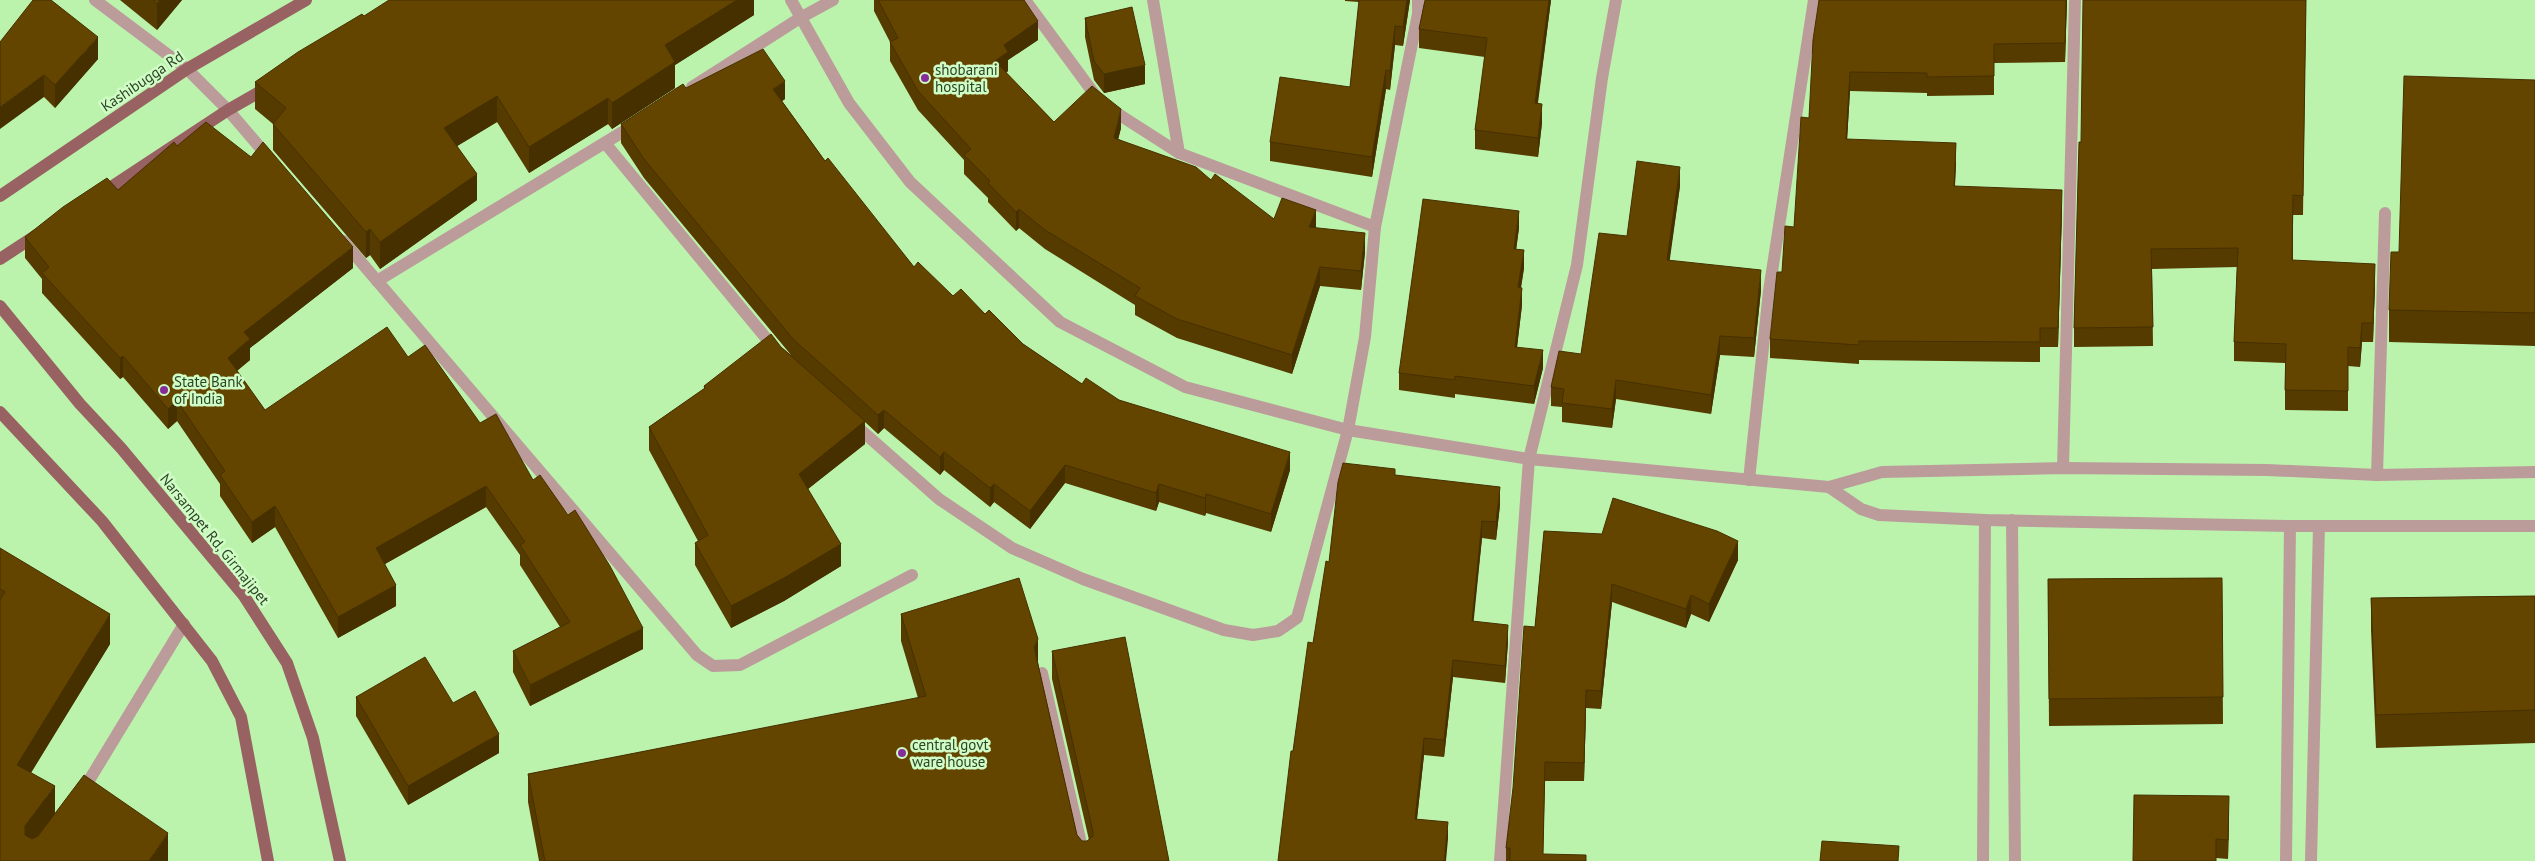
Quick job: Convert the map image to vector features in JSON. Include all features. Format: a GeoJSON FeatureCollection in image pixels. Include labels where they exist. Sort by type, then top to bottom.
{"type":"FeatureCollection","features":[{"type":"Feature","properties":{"kind":"main road","name":"Kashibugga Rd"},"geometry":{"type":"LineString","coordinates":[[0,196],[187,69],[306,0]]}},
{"type":"Feature","properties":{"kind":"main road"},"geometry":{"type":"LineString","coordinates":[[90,201],[228,110],[280,80]]}},
{"type":"Feature","properties":{"kind":"main road"},"geometry":{"type":"LineString","coordinates":[[0,259],[49,227]]}},
{"type":"Feature","properties":{"kind":"main road","name":"Narsampet Rd, Girmajipet"},"geometry":{"type":"LineString","coordinates":[[0,306],[80,404],[121,448],[244,596],[287,663],[314,738],[340,861]]}},
{"type":"Feature","properties":{"kind":"main road"},"geometry":{"type":"LineString","coordinates":[[0,412],[102,521],[212,661],[241,717],[268,861]]}},
{"type":"Feature","properties":{"kind":"street"},"geometry":{"type":"LineString","coordinates":[[95,0],[187,69],[228,110],[280,170]]}},
{"type":"Feature","properties":{"kind":"street"},"geometry":{"type":"LineString","coordinates":[[791,0],[849,103],[910,182],[1060,322],[1185,387],[1348,430],[1530,459],[1829,487],[1882,472],[2063,468],[2267,470],[2377,475],[2535,472]]}},
{"type":"Feature","properties":{"kind":"street"},"geometry":{"type":"LineString","coordinates":[[678,96],[800,18],[833,0]]}},
{"type":"Feature","properties":{"kind":"street"},"geometry":{"type":"LineString","coordinates":[[1025,0],[1101,103],[1179,153],[1375,227]]}},
{"type":"Feature","properties":{"kind":"street"},"geometry":{"type":"LineString","coordinates":[[1153,0],[1179,153]]}},
{"type":"Feature","properties":{"kind":"street"},"geometry":{"type":"LineString","coordinates":[[845,415],[939,499],[1012,548],[1083,579],[1215,627],[1253,635],[1278,631],[1297,618],[1348,430],[1365,337],[1375,227],[1418,14],[1418,0]]}},
{"type":"Feature","properties":{"kind":"street"},"geometry":{"type":"LineString","coordinates":[[1500,861],[1530,459],[1577,265],[1602,78],[1616,0]]}},
{"type":"Feature","properties":{"kind":"street"},"geometry":{"type":"LineString","coordinates":[[1749,480],[1769,291],[1814,0]]}},
{"type":"Feature","properties":{"kind":"street"},"geometry":{"type":"LineString","coordinates":[[2063,468],[2075,0]]}},
{"type":"Feature","properties":{"kind":"street"},"geometry":{"type":"LineString","coordinates":[[377,281],[645,117]]}},
{"type":"Feature","properties":{"kind":"street"},"geometry":{"type":"LineString","coordinates":[[604,143],[781,356]]}},
{"type":"Feature","properties":{"kind":"street"},"geometry":{"type":"LineString","coordinates":[[2377,475],[2385,213]]}},
{"type":"Feature","properties":{"kind":"street"},"geometry":{"type":"LineString","coordinates":[[332,229],[697,655],[713,666],[740,665],[912,575]]}},
{"type":"Feature","properties":{"kind":"street"},"geometry":{"type":"LineString","coordinates":[[1829,487],[1861,509],[1879,514],[1984,520],[2290,526],[2535,526]]}},
{"type":"Feature","properties":{"kind":"street"},"geometry":{"type":"LineString","coordinates":[[1983,861],[1984,520]]}},
{"type":"Feature","properties":{"kind":"street"},"geometry":{"type":"LineString","coordinates":[[2012,520],[2015,861]]}},
{"type":"Feature","properties":{"kind":"street"},"geometry":{"type":"LineString","coordinates":[[2286,861],[2290,526]]}},
{"type":"Feature","properties":{"kind":"street"},"geometry":{"type":"LineString","coordinates":[[2311,861],[2319,526]]}},
{"type":"Feature","properties":{"kind":"street"},"geometry":{"type":"LineString","coordinates":[[78,799],[184,624]]}},
{"type":"Feature","properties":{"kind":"street"},"geometry":{"type":"LineString","coordinates":[[1042,673],[1085,861]]}},
{"type":"Feature","properties":{"kind":"building"},"geometry":{"type":"Polygon","coordinates":[[[33,0],[51,0],[98,37],[55,85],[44,75],[0,107],[0,42],[33,0]]]}},
{"type":"Feature","properties":{"kind":"building"},"geometry":{"type":"Polygon","coordinates":[[[389,0],[737,0],[665,45],[675,62],[612,103],[608,98],[529,147],[497,96],[444,128],[477,174],[380,242],[370,229],[366,232],[273,124],[286,108],[255,82],[298,52],[389,0]]]}},
{"type":"Feature","properties":{"kind":"building"},"geometry":{"type":"Polygon","coordinates":[[[878,0],[1024,0],[1038,21],[1004,45],[1008,52],[995,61],[1054,122],[1092,86],[1121,109],[1114,138],[1196,167],[1211,180],[1215,174],[1274,219],[1282,198],[1316,210],[1309,227],[1365,233],[1361,271],[1320,267],[1292,355],[1177,319],[1135,296],[1140,288],[1045,230],[1019,209],[1016,212],[988,183],[990,181],[964,155],[971,149],[918,91],[890,42],[898,38],[878,0]]]}},
{"type":"Feature","properties":{"kind":"building"},"geometry":{"type":"Polygon","coordinates":[[[1359,0],[1407,0],[1403,27],[1395,26],[1390,71],[1386,70],[1372,157],[1270,142],[1280,77],[1350,87],[1359,0]]]}},
{"type":"Feature","properties":{"kind":"building"},"geometry":{"type":"Polygon","coordinates":[[[1425,0],[1549,0],[1535,103],[1542,104],[1538,138],[1475,130],[1487,38],[1419,29],[1425,0]]]}},
{"type":"Feature","properties":{"kind":"building"},"geometry":{"type":"Polygon","coordinates":[[[1819,0],[2066,0],[2065,43],[1994,44],[1994,76],[1927,77],[1927,73],[1850,72],[1846,139],[1956,143],[1954,186],[2062,190],[2058,328],[2040,328],[2040,342],[1859,341],[1859,345],[1770,339],[1777,272],[1782,272],[1785,226],[1794,227],[1801,117],[1809,118],[1813,40],[1819,0]]]}},
{"type":"Feature","properties":{"kind":"building"},"geometry":{"type":"Polygon","coordinates":[[[2083,0],[2306,0],[2303,196],[2293,195],[2292,260],[2375,264],[2373,323],[2362,323],[2360,348],[2348,347],[2348,391],[2285,390],[2286,344],[2234,342],[2238,248],[2151,249],[2153,327],[2074,328],[2079,142],[2081,142],[2083,0]]]}},
{"type":"Feature","properties":{"kind":"building"},"geometry":{"type":"Polygon","coordinates":[[[1132,7],[1145,65],[1104,74],[1094,61],[1085,18],[1132,7]]]}},
{"type":"Feature","properties":{"kind":"building"},"geometry":{"type":"Polygon","coordinates":[[[763,49],[785,81],[773,89],[825,161],[828,158],[914,267],[918,262],[953,296],[961,289],[985,314],[989,310],[1023,344],[1082,384],[1086,378],[1119,400],[1290,452],[1271,514],[1206,494],[1205,498],[1159,484],[1156,493],[1065,465],[1030,511],[994,484],[990,488],[944,452],[940,457],[884,410],[878,415],[793,339],[644,159],[621,124],[683,84],[686,88],[763,49]]]}},
{"type":"Feature","properties":{"kind":"building"},"geometry":{"type":"Polygon","coordinates":[[[2404,76],[2535,80],[2535,313],[2389,310],[2391,252],[2399,252],[2404,76]]]}},
{"type":"Feature","properties":{"kind":"building"},"geometry":{"type":"Polygon","coordinates":[[[206,122],[251,157],[263,142],[353,247],[244,332],[250,339],[228,358],[265,410],[387,327],[408,357],[425,345],[480,423],[496,414],[533,480],[540,475],[568,515],[575,510],[610,566],[643,628],[530,685],[513,651],[570,622],[520,545],[525,542],[486,486],[376,548],[396,585],[338,617],[275,506],[252,522],[220,475],[225,471],[177,401],[168,409],[123,356],[120,358],[42,273],[49,267],[25,237],[63,207],[107,178],[118,190],[174,142],[177,146],[206,122]]]}},
{"type":"Feature","properties":{"kind":"building"},"geometry":{"type":"Polygon","coordinates":[[[1637,161],[1680,167],[1667,260],[1761,270],[1754,338],[1720,336],[1711,395],[1616,380],[1612,409],[1562,403],[1564,389],[1551,387],[1559,351],[1581,354],[1599,233],[1627,236],[1637,161]]]}},
{"type":"Feature","properties":{"kind":"building"},"geometry":{"type":"Polygon","coordinates":[[[1423,199],[1519,211],[1514,249],[1524,250],[1518,287],[1522,288],[1515,347],[1543,350],[1534,386],[1455,376],[1455,380],[1399,373],[1423,199]]]}},
{"type":"Feature","properties":{"kind":"building"},"geometry":{"type":"Polygon","coordinates":[[[771,334],[781,347],[865,421],[799,474],[841,544],[784,578],[731,606],[695,543],[708,535],[649,427],[705,388],[704,386],[771,334]]]}},
{"type":"Feature","properties":{"kind":"building"},"geometry":{"type":"Polygon","coordinates":[[[1343,463],[1395,469],[1395,475],[1500,487],[1496,522],[1482,521],[1472,621],[1508,625],[1505,666],[1453,660],[1444,740],[1424,738],[1415,819],[1448,822],[1444,861],[1278,861],[1291,751],[1293,751],[1308,642],[1313,643],[1326,561],[1329,562],[1338,482],[1343,463]]]}},
{"type":"Feature","properties":{"kind":"building"},"geometry":{"type":"Polygon","coordinates":[[[1613,498],[1717,531],[1738,541],[1709,604],[1691,595],[1686,609],[1612,584],[1601,691],[1586,690],[1584,763],[1545,762],[1543,854],[1586,855],[1586,861],[1510,861],[1510,848],[1506,848],[1513,788],[1524,626],[1535,627],[1544,531],[1602,534],[1613,498]]]}},
{"type":"Feature","properties":{"kind":"building"},"geometry":{"type":"Polygon","coordinates":[[[0,548],[110,614],[17,765],[55,786],[25,826],[25,835],[32,839],[38,836],[84,775],[168,833],[149,861],[0,861],[0,600],[5,592],[0,589],[0,548]]]}},
{"type":"Feature","properties":{"kind":"building"},"geometry":{"type":"Polygon","coordinates":[[[1019,578],[1038,639],[1034,647],[1077,835],[1082,841],[1087,841],[1093,836],[1093,832],[1052,651],[1125,637],[1169,861],[545,861],[528,774],[926,696],[901,614],[1019,578]]]}},
{"type":"Feature","properties":{"kind":"building"},"geometry":{"type":"Polygon","coordinates":[[[2222,578],[2223,697],[2049,699],[2048,579],[2222,578]]]}},
{"type":"Feature","properties":{"kind":"building"},"geometry":{"type":"Polygon","coordinates":[[[2535,596],[2535,710],[2376,715],[2371,598],[2535,596]]]}},
{"type":"Feature","properties":{"kind":"building"},"geometry":{"type":"Polygon","coordinates":[[[425,657],[453,703],[475,691],[499,734],[408,786],[356,697],[425,657]]]}},
{"type":"Feature","properties":{"kind":"building"},"geometry":{"type":"Polygon","coordinates":[[[2134,795],[2229,796],[2228,840],[2216,839],[2216,861],[2133,861],[2134,795]]]}},
{"type":"Feature","properties":{"kind":"building"},"geometry":{"type":"Polygon","coordinates":[[[1822,841],[1899,846],[1898,861],[1820,861],[1822,841]]]}},
{"type":"Feature","properties":{"kind":"place","name":"shobarani hospital"},"geometry":{"type":"Point","coordinates":[925,78]}},
{"type":"Feature","properties":{"kind":"place","name":"State Bank of India"},"geometry":{"type":"Point","coordinates":[164,390]}},
{"type":"Feature","properties":{"kind":"place","name":"central govt ware house"},"geometry":{"type":"Point","coordinates":[902,753]}}]}
